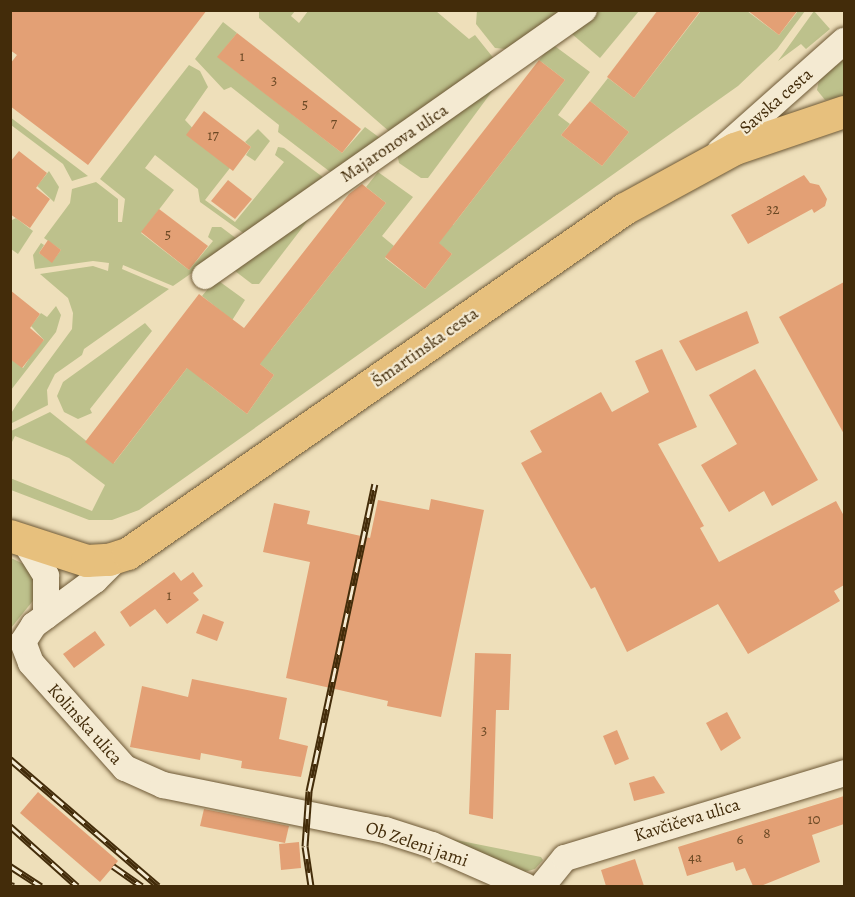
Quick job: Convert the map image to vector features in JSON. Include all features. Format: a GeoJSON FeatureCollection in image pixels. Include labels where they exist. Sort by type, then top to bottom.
{"type":"FeatureCollection","features":[{"type":"Feature","properties":{"kind":"main road","name":"Šmartinska cesta"},"geometry":{"type":"LineString","coordinates":[[18,539],[71,558],[116,559],[150,541],[570,245],[708,161],[754,141],[844,112]]}},
{"type":"Feature","properties":{"kind":"street","name":"Majaronova ulica"},"geometry":{"type":"LineString","coordinates":[[205,276],[584,10]]}},
{"type":"Feature","properties":{"kind":"street","name":"Savska cesta"},"geometry":{"type":"LineString","coordinates":[[708,161],[844,41]]}},
{"type":"Feature","properties":{"kind":"street"},"geometry":{"type":"LineString","coordinates":[[18,539],[46,576],[46,616]]}},
{"type":"Feature","properties":{"kind":"street","name":"Kolinska ulica"},"geometry":{"type":"LineString","coordinates":[[116,559],[95,580],[30,630],[23,642],[28,658],[126,768],[164,785],[306,813]]}},
{"type":"Feature","properties":{"kind":"street","name":"Kavčičeva ulica"},"geometry":{"type":"LineString","coordinates":[[542,886],[558,862],[581,852],[844,773]]}},
{"type":"Feature","properties":{"kind":"street","name":"Ob Zeleni jami"},"geometry":{"type":"LineString","coordinates":[[306,813],[432,845],[525,886]]}},
{"type":"Feature","properties":{"kind":"green space"},"geometry":{"type":"Polygon","coordinates":[[[477,10],[560,11],[506,49],[495,48],[476,24],[477,10]]]}},
{"type":"Feature","properties":{"kind":"green space"},"geometry":{"type":"Polygon","coordinates":[[[259,11],[295,11],[291,16],[299,23],[308,11],[436,11],[469,39],[475,35],[495,60],[391,133],[259,18],[259,11]]]}},
{"type":"Feature","properties":{"kind":"green space"},"geometry":{"type":"Polygon","coordinates":[[[592,11],[639,11],[600,58],[572,34],[573,29],[592,11]]]}},
{"type":"Feature","properties":{"kind":"green space"},"geometry":{"type":"Polygon","coordinates":[[[701,11],[747,11],[779,35],[798,11],[805,11],[777,49],[738,86],[139,510],[112,520],[89,520],[11,490],[10,478],[92,511],[105,485],[69,458],[15,436],[11,444],[11,431],[50,412],[114,463],[227,316],[202,296],[216,279],[245,300],[205,363],[213,369],[204,381],[247,414],[274,375],[233,343],[271,350],[386,203],[366,187],[378,172],[413,197],[382,236],[394,246],[385,258],[425,289],[452,254],[413,223],[453,225],[565,80],[539,60],[552,44],[590,72],[558,115],[570,124],[561,135],[602,166],[629,132],[590,101],[608,78],[634,98],[701,11]]]}},
{"type":"Feature","properties":{"kind":"green space"},"geometry":{"type":"Polygon","coordinates":[[[814,11],[830,29],[806,49],[801,44],[778,61],[814,11]]]}},
{"type":"Feature","properties":{"kind":"green space"},"geometry":{"type":"Polygon","coordinates":[[[223,22],[237,33],[218,57],[342,153],[365,127],[380,138],[333,173],[329,171],[278,132],[279,125],[231,87],[224,90],[195,59],[223,22]]]}},
{"type":"Feature","properties":{"kind":"green space"},"geometry":{"type":"Polygon","coordinates":[[[844,59],[844,97],[825,100],[817,90],[819,80],[844,59]]]}},
{"type":"Feature","properties":{"kind":"green space"},"geometry":{"type":"Polygon","coordinates":[[[189,65],[200,71],[208,87],[185,120],[230,168],[205,200],[235,222],[284,162],[275,155],[278,147],[284,148],[324,178],[246,235],[200,202],[198,189],[155,155],[145,168],[174,190],[141,233],[189,270],[213,241],[208,237],[212,227],[221,227],[237,239],[235,243],[173,286],[123,265],[122,269],[169,289],[84,349],[82,355],[55,374],[47,390],[48,405],[12,423],[10,415],[17,404],[72,329],[73,313],[68,298],[40,274],[93,266],[108,271],[109,263],[93,261],[35,269],[33,255],[41,243],[44,245],[39,253],[52,262],[61,250],[44,238],[70,203],[72,189],[96,182],[118,199],[118,222],[122,222],[125,199],[100,179],[189,65]]]}},
{"type":"Feature","properties":{"kind":"green space"},"geometry":{"type":"Polygon","coordinates":[[[496,86],[428,178],[421,178],[399,163],[397,153],[496,86]]]}},
{"type":"Feature","properties":{"kind":"green space"},"geometry":{"type":"Polygon","coordinates":[[[10,117],[88,176],[72,181],[63,164],[11,125],[10,117]]]}},
{"type":"Feature","properties":{"kind":"green space"},"geometry":{"type":"Polygon","coordinates":[[[258,129],[270,141],[255,161],[246,155],[251,147],[245,142],[258,129]]]}},
{"type":"Feature","properties":{"kind":"green space"},"geometry":{"type":"Polygon","coordinates":[[[49,171],[59,187],[54,202],[37,186],[49,171]]]}},
{"type":"Feature","properties":{"kind":"green space"},"geometry":{"type":"Polygon","coordinates":[[[312,215],[259,284],[252,284],[235,271],[312,215]]]}},
{"type":"Feature","properties":{"kind":"green space"},"geometry":{"type":"Polygon","coordinates":[[[16,218],[33,231],[18,254],[11,249],[10,221],[16,218]]]}},
{"type":"Feature","properties":{"kind":"green space"},"geometry":{"type":"Polygon","coordinates":[[[56,306],[61,315],[56,332],[11,390],[11,359],[23,368],[29,359],[27,357],[44,340],[31,326],[41,313],[47,317],[56,306]]]}},
{"type":"Feature","properties":{"kind":"green space"},"geometry":{"type":"Polygon","coordinates":[[[145,323],[152,331],[90,409],[92,413],[78,419],[64,412],[57,396],[63,382],[145,323]]]}},
{"type":"Feature","properties":{"kind":"green space"},"geometry":{"type":"Polygon","coordinates":[[[11,558],[32,568],[36,597],[11,628],[11,558]]]}},
{"type":"Feature","properties":{"kind":"green space"},"geometry":{"type":"Polygon","coordinates":[[[451,839],[541,857],[543,860],[535,869],[521,873],[451,839]]]}},
{"type":"Feature","properties":{"kind":"building"},"geometry":{"type":"Polygon","coordinates":[[[10,10],[207,10],[88,165],[10,106],[10,64],[17,55],[10,50],[10,10]]]}},
{"type":"Feature","properties":{"kind":"building"},"geometry":{"type":"Polygon","coordinates":[[[658,10],[701,10],[634,98],[607,77],[658,10]]]}},
{"type":"Feature","properties":{"kind":"building"},"geometry":{"type":"Polygon","coordinates":[[[747,10],[798,10],[779,35],[747,10]]]}},
{"type":"Feature","properties":{"kind":"building"},"geometry":{"type":"Polygon","coordinates":[[[237,33],[361,129],[342,153],[217,57],[237,33]]]}},
{"type":"Feature","properties":{"kind":"building"},"geometry":{"type":"Polygon","coordinates":[[[539,60],[565,80],[439,243],[452,254],[425,289],[385,257],[539,60]]]}},
{"type":"Feature","properties":{"kind":"building"},"geometry":{"type":"Polygon","coordinates":[[[590,101],[629,132],[602,166],[561,135],[590,101]]]}},
{"type":"Feature","properties":{"kind":"building"},"geometry":{"type":"Polygon","coordinates":[[[204,111],[251,147],[233,171],[186,135],[204,111]]]}},
{"type":"Feature","properties":{"kind":"building"},"geometry":{"type":"Polygon","coordinates":[[[19,151],[47,173],[36,188],[50,199],[30,228],[10,214],[10,162],[19,151]]]}},
{"type":"Feature","properties":{"kind":"building"},"geometry":{"type":"Polygon","coordinates":[[[804,175],[810,183],[819,185],[827,199],[825,206],[814,213],[812,209],[748,244],[731,215],[804,175]]]}},
{"type":"Feature","properties":{"kind":"building"},"geometry":{"type":"Polygon","coordinates":[[[228,180],[252,199],[235,219],[211,201],[228,180]]]}},
{"type":"Feature","properties":{"kind":"building"},"geometry":{"type":"Polygon","coordinates":[[[362,184],[386,203],[260,364],[274,375],[247,414],[187,368],[113,464],[85,442],[199,294],[244,328],[349,194],[362,184]]]}},
{"type":"Feature","properties":{"kind":"building"},"geometry":{"type":"Polygon","coordinates":[[[159,209],[208,246],[189,270],[141,232],[159,209]]]}},
{"type":"Feature","properties":{"kind":"building"},"geometry":{"type":"Polygon","coordinates":[[[48,240],[61,250],[52,263],[39,253],[48,240]]]}},
{"type":"Feature","properties":{"kind":"building"},"geometry":{"type":"Polygon","coordinates":[[[844,282],[844,434],[779,317],[844,282]]]}},
{"type":"Feature","properties":{"kind":"building"},"geometry":{"type":"Polygon","coordinates":[[[10,290],[40,314],[30,328],[44,340],[22,368],[10,359],[10,290]]]}},
{"type":"Feature","properties":{"kind":"building"},"geometry":{"type":"Polygon","coordinates":[[[747,311],[759,343],[696,371],[679,341],[747,311]]]}},
{"type":"Feature","properties":{"kind":"building"},"geometry":{"type":"Polygon","coordinates":[[[662,349],[697,427],[658,444],[704,526],[700,528],[719,562],[836,501],[844,516],[844,585],[834,591],[840,601],[748,654],[718,604],[627,652],[595,587],[591,589],[521,463],[542,452],[530,431],[601,392],[612,412],[649,392],[635,361],[662,349]]]}},
{"type":"Feature","properties":{"kind":"building"},"geometry":{"type":"Polygon","coordinates":[[[755,369],[818,480],[772,506],[764,491],[729,512],[701,465],[737,444],[709,395],[755,369]]]}},
{"type":"Feature","properties":{"kind":"building"},"geometry":{"type":"Polygon","coordinates":[[[431,499],[484,510],[441,717],[387,706],[388,701],[286,678],[310,562],[263,552],[274,503],[310,511],[307,524],[370,538],[378,500],[429,510],[431,499]]]}},
{"type":"Feature","properties":{"kind":"building"},"geometry":{"type":"Polygon","coordinates":[[[174,572],[181,581],[193,572],[203,586],[193,593],[199,600],[167,624],[155,609],[130,627],[120,612],[174,572]]]}},
{"type":"Feature","properties":{"kind":"building"},"geometry":{"type":"Polygon","coordinates":[[[203,614],[224,622],[217,641],[196,633],[203,614]]]}},
{"type":"Feature","properties":{"kind":"building"},"geometry":{"type":"Polygon","coordinates":[[[95,631],[105,645],[74,668],[63,654],[95,631]]]}},
{"type":"Feature","properties":{"kind":"building"},"geometry":{"type":"Polygon","coordinates":[[[475,653],[511,654],[509,710],[496,710],[493,819],[469,814],[475,653]]]}},
{"type":"Feature","properties":{"kind":"building"},"geometry":{"type":"Polygon","coordinates":[[[192,679],[287,698],[279,739],[308,746],[301,777],[241,768],[242,761],[201,753],[200,760],[130,747],[142,686],[188,697],[192,679]]]}},
{"type":"Feature","properties":{"kind":"building"},"geometry":{"type":"Polygon","coordinates":[[[727,712],[741,738],[721,751],[706,723],[727,712]]]}},
{"type":"Feature","properties":{"kind":"building"},"geometry":{"type":"Polygon","coordinates":[[[617,730],[629,759],[615,765],[603,736],[617,730]]]}},
{"type":"Feature","properties":{"kind":"building"},"geometry":{"type":"Polygon","coordinates":[[[654,776],[665,793],[634,801],[629,783],[654,776]]]}},
{"type":"Feature","properties":{"kind":"building"},"geometry":{"type":"Polygon","coordinates":[[[38,792],[118,861],[100,882],[20,813],[38,792]]]}},
{"type":"Feature","properties":{"kind":"building"},"geometry":{"type":"Polygon","coordinates":[[[844,796],[844,824],[812,835],[820,862],[761,886],[753,886],[745,868],[736,871],[733,862],[687,876],[678,847],[844,796]]]}},
{"type":"Feature","properties":{"kind":"building"},"geometry":{"type":"Polygon","coordinates":[[[204,809],[289,826],[285,843],[200,826],[204,809]]]}},
{"type":"Feature","properties":{"kind":"building"},"geometry":{"type":"Polygon","coordinates":[[[299,842],[301,868],[281,870],[279,844],[299,842]]]}},
{"type":"Feature","properties":{"kind":"building"},"geometry":{"type":"Polygon","coordinates":[[[635,859],[644,886],[606,886],[601,870],[635,859]]]}},
{"type":"Feature","properties":{"kind":"railway"},"geometry":{"type":"LineString","coordinates":[[311,886],[305,846],[309,791],[375,484]]}},
{"type":"Feature","properties":{"kind":"railway"},"geometry":{"type":"LineString","coordinates":[[10,759],[158,886]]}},
{"type":"Feature","properties":{"kind":"railway"},"geometry":{"type":"LineString","coordinates":[[10,826],[77,886]]}},
{"type":"Feature","properties":{"kind":"railway"},"geometry":{"type":"LineString","coordinates":[[10,866],[41,886]]}},
{"type":"Feature","properties":{"kind":"railway"},"geometry":{"type":"LineString","coordinates":[[113,866],[142,886]]}},
{"type":"Feature","properties":{"kind":"railway"},"geometry":{"type":"LineString","coordinates":[[10,885],[14,886]]}}]}
